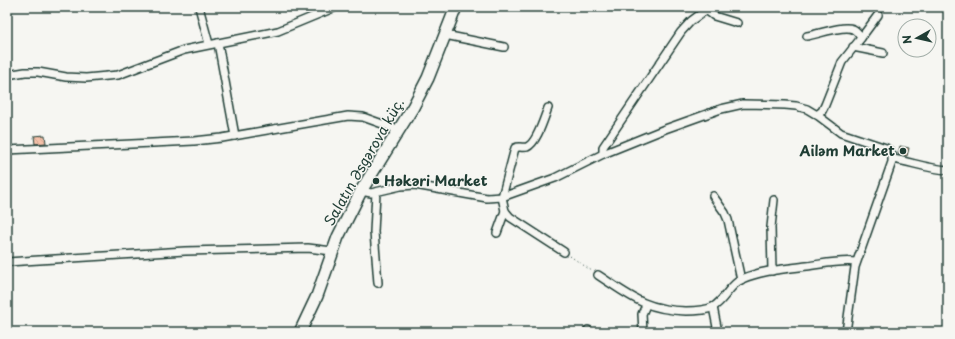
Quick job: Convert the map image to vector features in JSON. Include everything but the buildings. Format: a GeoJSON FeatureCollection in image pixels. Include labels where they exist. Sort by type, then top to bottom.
{"type":"FeatureCollection","features":[{"type":"Feature","properties":{"kind":"street"},"geometry":{"type":"LineString","coordinates":[[199,7],[209,44]]}},
{"type":"Feature","properties":{"kind":"street"},"geometry":{"type":"LineString","coordinates":[[7,75],[25,72],[38,72],[66,77],[86,78],[118,75],[173,53],[209,44],[278,31],[336,7]]}},
{"type":"Feature","properties":{"kind":"street","name":"Salatın Əsgərova küç."},"geometry":{"type":"LineString","coordinates":[[300,332],[317,296],[332,251],[345,221],[361,191],[399,130],[428,78],[456,7]]}},
{"type":"Feature","properties":{"kind":"street"},"geometry":{"type":"LineString","coordinates":[[603,154],[603,147],[680,32],[691,21],[708,9],[714,16],[737,23]]}},
{"type":"Feature","properties":{"kind":"street"},"geometry":{"type":"LineString","coordinates":[[817,115],[822,111],[825,105],[842,62],[878,15]]}},
{"type":"Feature","properties":{"kind":"street"},"geometry":{"type":"LineString","coordinates":[[807,36],[842,28],[852,28],[859,32],[861,38]]}},
{"type":"Feature","properties":{"kind":"street"},"geometry":{"type":"LineString","coordinates":[[445,36],[504,46]]}},
{"type":"Feature","properties":{"kind":"street"},"geometry":{"type":"LineString","coordinates":[[218,43],[235,136]]}},
{"type":"Feature","properties":{"kind":"street"},"geometry":{"type":"LineString","coordinates":[[854,47],[883,53]]}},
{"type":"Feature","properties":{"kind":"street"},"geometry":{"type":"LineString","coordinates":[[361,191],[371,193],[400,186],[415,185],[487,198],[502,197],[555,178],[603,154],[695,118],[737,105],[796,106],[817,115],[841,133],[886,148],[890,151],[893,159],[856,262],[853,274],[846,332]]}},
{"type":"Feature","properties":{"kind":"street"},"geometry":{"type":"LineString","coordinates":[[497,233],[505,211],[502,197],[515,148],[518,146],[527,146],[533,143],[548,108]]}},
{"type":"Feature","properties":{"kind":"street"},"geometry":{"type":"LineString","coordinates":[[7,150],[194,141],[235,136],[348,116],[363,117],[399,130]]}},
{"type":"Feature","properties":{"kind":"street"},"geometry":{"type":"LineString","coordinates":[[893,159],[948,170]]}},
{"type":"Feature","properties":{"kind":"street"},"geometry":{"type":"LineString","coordinates":[[376,192],[374,232],[378,283]]}},
{"type":"Feature","properties":{"kind":"street"},"geometry":{"type":"LineString","coordinates":[[713,196],[728,220],[741,280]]}},
{"type":"Feature","properties":{"kind":"street"},"geometry":{"type":"LineString","coordinates":[[772,271],[771,227],[774,200]]}},
{"type":"Feature","properties":{"kind":"street"},"geometry":{"type":"LineString","coordinates":[[505,211],[518,222],[564,252]]}},
{"type":"Feature","properties":{"kind":"street"},"geometry":{"type":"LineString","coordinates":[[7,262],[185,251],[308,248],[332,251]]}},
{"type":"Feature","properties":{"kind":"street"},"geometry":{"type":"LineString","coordinates":[[598,275],[635,300],[646,305],[679,311],[698,311],[712,307],[722,300],[732,286],[741,280],[772,271],[841,261],[856,262]]}},
{"type":"Feature","properties":{"kind":"street"},"geometry":{"type":"LineString","coordinates":[[643,332],[642,314],[646,305]]}},
{"type":"Feature","properties":{"kind":"street"},"geometry":{"type":"LineString","coordinates":[[712,307],[718,332]]}},
{"type":"Feature","properties":{"kind":"path"},"geometry":{"type":"LineString","coordinates":[[564,252],[598,275]]}},
{"type":"Feature","properties":{"kind":"place","name":"Ailəm Market"},"geometry":{"type":"Point","coordinates":[903,151]}},
{"type":"Feature","properties":{"kind":"place","name":"Həkəri Market"},"geometry":{"type":"Point","coordinates":[376,181]}}]}
